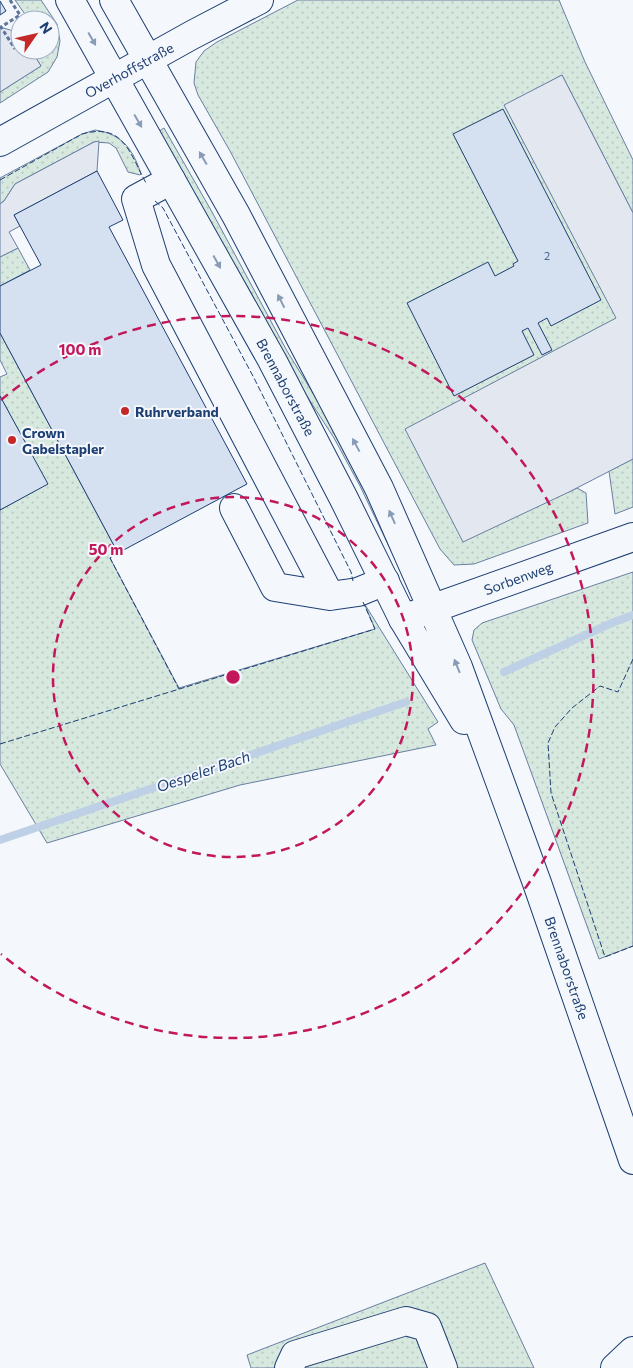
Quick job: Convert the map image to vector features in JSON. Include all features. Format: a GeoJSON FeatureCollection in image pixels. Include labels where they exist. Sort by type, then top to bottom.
{"type":"FeatureCollection","features":[{"type":"Feature","properties":{"kind":"main road","name":"Brennaborstraße"},"geometry":{"type":"LineString","coordinates":[[70,0],[272,360],[344,499],[403,619],[498,777]]}},
{"type":"Feature","properties":{"kind":"main road","name":"Brennaborstraße"},"geometry":{"type":"LineString","coordinates":[[114,0],[236,214],[379,488],[458,667],[540,892],[633,1160]]}},
{"type":"Feature","properties":{"kind":"main road","name":"Overhoffstraße"},"geometry":{"type":"LineString","coordinates":[[0,142],[259,0]]}},
{"type":"Feature","properties":{"kind":"main road"},"geometry":{"type":"LineString","coordinates":[[171,180],[136,199],[156,265],[330,596]]}},
{"type":"Feature","properties":{"kind":"main road"},"geometry":{"type":"LineString","coordinates":[[234,508],[275,587],[330,596],[358,592],[385,581]]}},
{"type":"Feature","properties":{"kind":"main road","name":"Sorbenweg"},"geometry":{"type":"LineString","coordinates":[[403,619],[633,537]]}},
{"type":"Feature","properties":{"kind":"main road"},"geometry":{"type":"LineString","coordinates":[[288,1368],[295,1356],[406,1320],[427,1327],[443,1368]]}},
{"type":"Feature","properties":{"kind":"main road"},"geometry":{"type":"LineString","coordinates":[[615,1368],[633,1351]]}},
{"type":"Feature","properties":{"kind":"path"},"geometry":{"type":"LineString","coordinates":[[10,21],[1,27],[10,41]]}},
{"type":"Feature","properties":{"kind":"shaded area"},"geometry":{"type":"Polygon","coordinates":[[[15,0],[41,0],[48,10],[22,10],[15,0]]]}},
{"type":"Feature","properties":{"kind":"shaded area"},"geometry":{"type":"Polygon","coordinates":[[[298,0],[559,0],[585,62],[633,160],[633,213],[562,75],[505,106],[617,318],[405,430],[569,492],[577,488],[586,493],[588,523],[474,564],[454,565],[440,549],[230,151],[198,95],[194,83],[196,62],[204,51],[217,42],[298,0]]]}},
{"type":"Feature","properties":{"kind":"shaded area"},"geometry":{"type":"Polygon","coordinates":[[[0,27],[10,30],[10,60],[37,60],[41,66],[0,92],[0,27]]]}},
{"type":"Feature","properties":{"kind":"shaded area"},"geometry":{"type":"Polygon","coordinates":[[[37,60],[55,60],[48,72],[0,103],[0,92],[41,66],[37,60]]]}},
{"type":"Feature","properties":{"kind":"shaded area"},"geometry":{"type":"Polygon","coordinates":[[[562,75],[633,213],[633,459],[569,492],[463,542],[405,429],[616,318],[504,105],[562,75]]]}},
{"type":"Feature","properties":{"kind":"shaded area"},"geometry":{"type":"Polygon","coordinates":[[[164,128],[287,351],[347,448],[405,580],[360,486],[334,438],[301,387],[158,132],[164,128]]]}},
{"type":"Feature","properties":{"kind":"shaded area"},"geometry":{"type":"Polygon","coordinates":[[[95,130],[112,135],[125,144],[134,157],[141,174],[128,172],[116,148],[109,143],[94,142],[15,184],[0,204],[0,178],[82,134],[95,130]]]}},
{"type":"Feature","properties":{"kind":"shaded area"},"geometry":{"type":"Polygon","coordinates":[[[99,141],[97,171],[14,215],[20,226],[9,232],[18,248],[0,257],[0,204],[15,184],[99,141]]]}},
{"type":"Feature","properties":{"kind":"shaded area"},"geometry":{"type":"Polygon","coordinates":[[[18,248],[30,270],[0,286],[0,257],[18,248]]]}},
{"type":"Feature","properties":{"kind":"shaded area"},"geometry":{"type":"Polygon","coordinates":[[[0,333],[118,553],[110,558],[179,688],[375,629],[364,603],[438,722],[428,729],[436,745],[240,785],[47,843],[0,764],[0,510],[47,484],[0,396],[0,377],[7,374],[0,360],[0,333]]]}},
{"type":"Feature","properties":{"kind":"shaded area"},"geometry":{"type":"Polygon","coordinates":[[[633,459],[633,507],[615,514],[609,471],[633,459]]]}},
{"type":"Feature","properties":{"kind":"shaded area"},"geometry":{"type":"Polygon","coordinates":[[[633,572],[633,946],[599,959],[514,725],[501,709],[472,640],[474,630],[482,623],[633,572]]]}},
{"type":"Feature","properties":{"kind":"shaded area"},"geometry":{"type":"Polygon","coordinates":[[[485,1263],[534,1368],[251,1368],[247,1355],[485,1263]]]}},
{"type":"Feature","properties":{"kind":"building"},"geometry":{"type":"Polygon","coordinates":[[[0,1],[6,11],[0,15],[0,1]]]}},
{"type":"Feature","properties":{"kind":"building"},"geometry":{"type":"Polygon","coordinates":[[[503,109],[601,300],[551,326],[547,318],[538,323],[552,350],[542,355],[528,328],[522,331],[534,355],[454,396],[407,303],[488,262],[495,276],[514,266],[513,264],[518,261],[453,134],[503,109]]]}},
{"type":"Feature","properties":{"kind":"building","name":"Ruhrverband"},"geometry":{"type":"Polygon","coordinates":[[[97,171],[123,220],[109,227],[247,484],[118,553],[0,333],[0,286],[41,265],[14,215],[97,171]]]}},
{"type":"Feature","properties":{"kind":"building","name":"Crown Gabelstapler"},"geometry":{"type":"Polygon","coordinates":[[[0,396],[48,484],[0,510],[0,396]]]}},
{"type":"Feature","properties":{"kind":"waterway","name":"Oespeler Bach"},"geometry":{"type":"LineString","coordinates":[[504,672],[633,615]]}},
{"type":"Feature","properties":{"kind":"waterway","name":"Oespeler Bach"},"geometry":{"type":"LineString","coordinates":[[0,840],[406,702]]}},
{"type":"Feature","properties":{"kind":"fence"},"geometry":{"type":"LineString","coordinates":[[0,180],[82,134],[96,131],[107,133],[124,143],[146,183]]}},
{"type":"Feature","properties":{"kind":"fence"},"geometry":{"type":"LineString","coordinates":[[155,201],[163,208],[254,378],[351,572],[353,581]]}},
{"type":"Feature","properties":{"kind":"fence"},"geometry":{"type":"LineString","coordinates":[[118,553],[110,558],[179,689]]}},
{"type":"Feature","properties":{"kind":"fence"},"geometry":{"type":"LineString","coordinates":[[0,744],[375,629],[363,602]]}},
{"type":"Feature","properties":{"kind":"fence"},"geometry":{"type":"LineString","coordinates":[[633,659],[618,692],[600,686],[572,708],[555,727],[548,743],[551,793],[605,957],[633,946]]}},
{"type":"Feature","properties":{"kind":"place","name":"Ruhrverband"},"geometry":{"type":"Point","coordinates":[125,411]}},
{"type":"Feature","properties":{"kind":"place","name":"Crown Gabelstapler"},"geometry":{"type":"Point","coordinates":[12,440]}}]}
